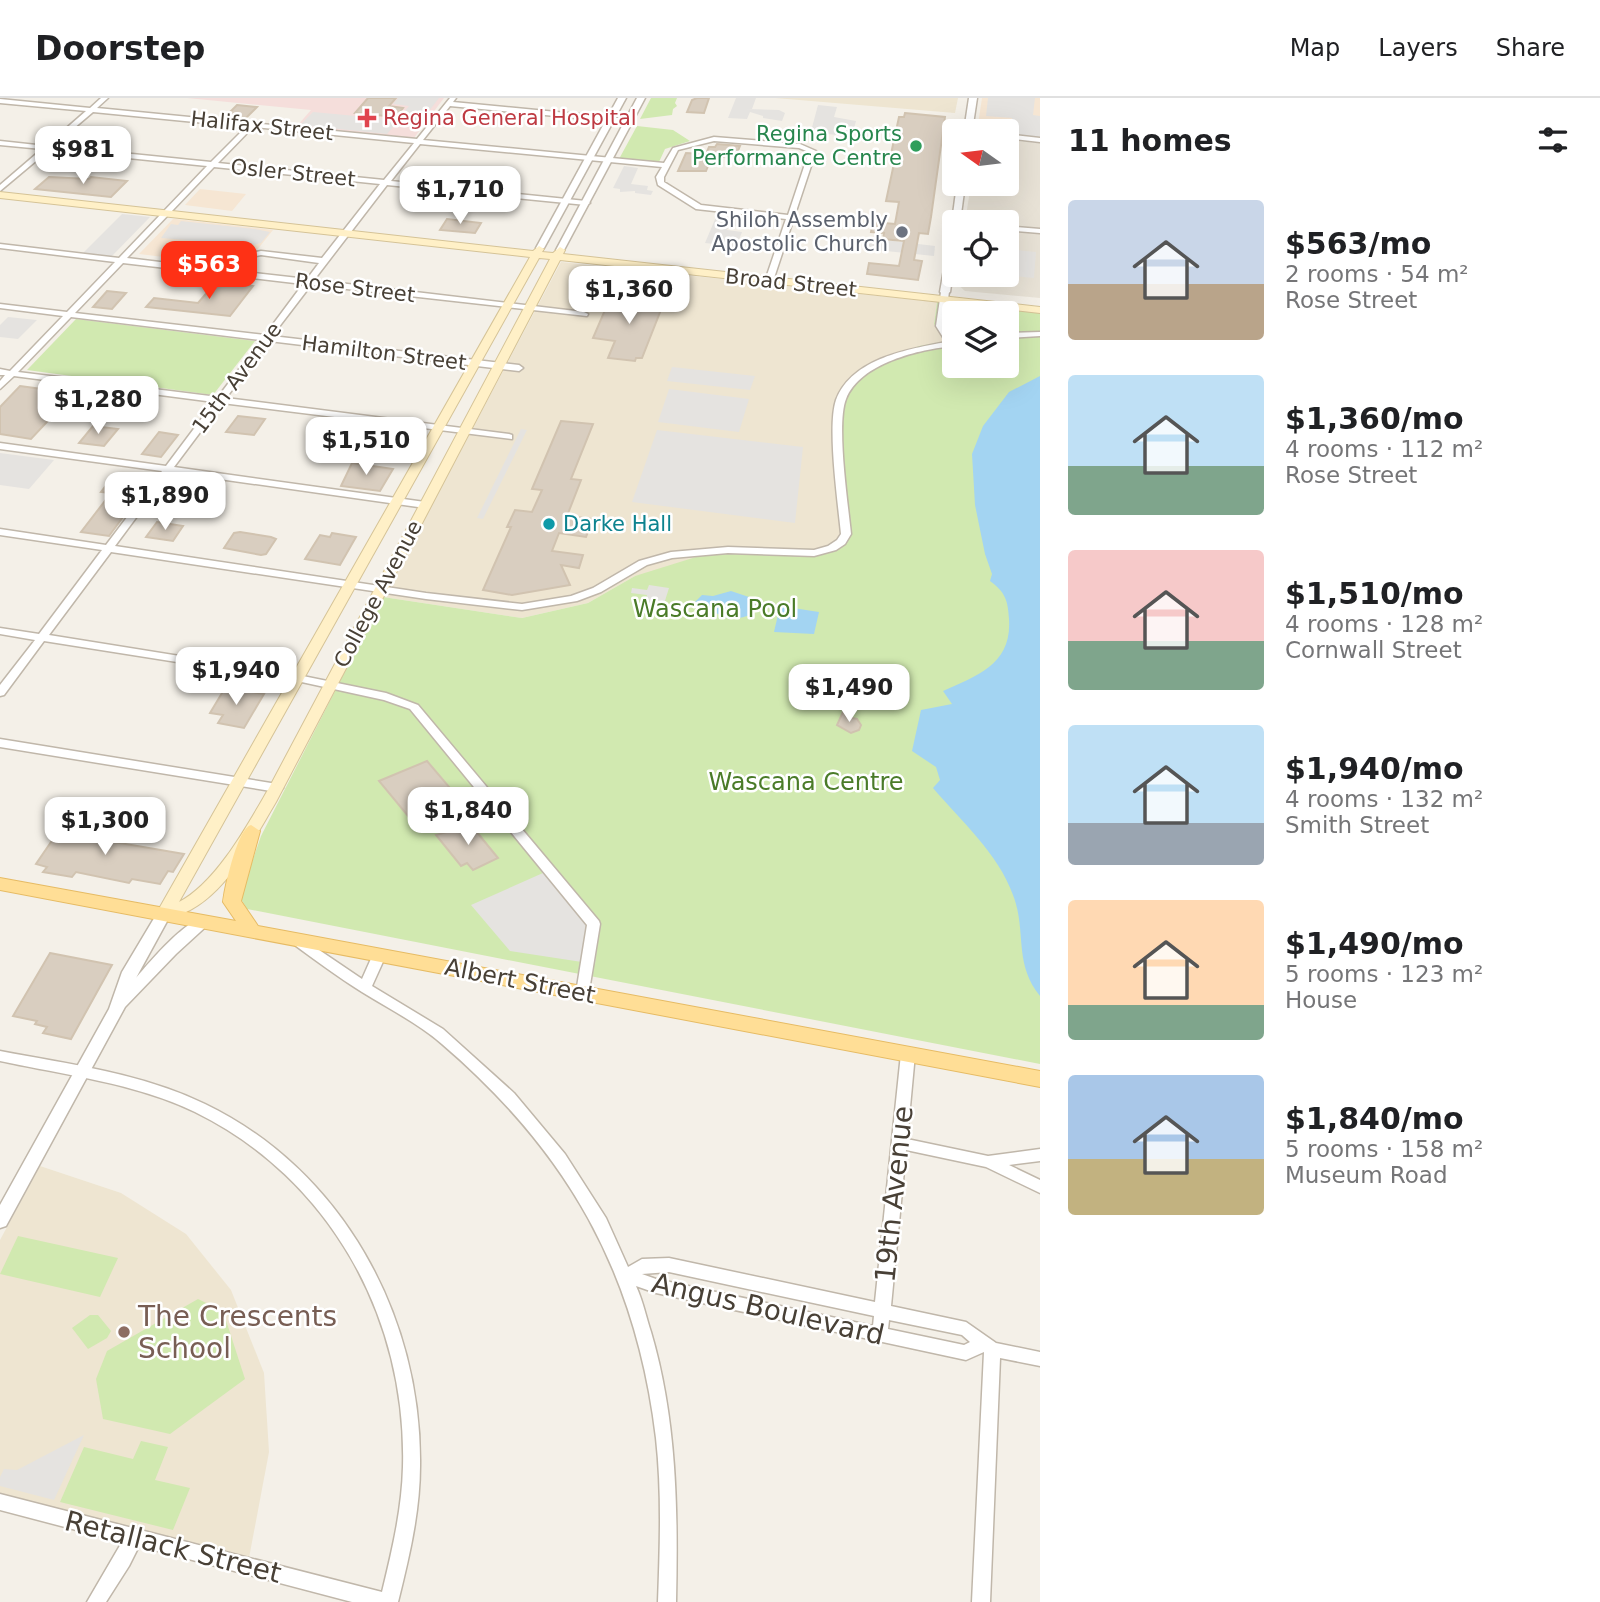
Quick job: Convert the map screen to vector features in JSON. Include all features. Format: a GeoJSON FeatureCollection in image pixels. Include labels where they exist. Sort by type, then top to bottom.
{"type":"FeatureCollection","features":[{"type":"Feature","properties":{"kind":"main road","name":"Broad Street"},"geometry":{"type":"LineString","coordinates":[[0,189],[168,211]]}},
{"type":"Feature","properties":{"kind":"main road","name":"Broad Street"},"geometry":{"type":"LineString","coordinates":[[0,195],[771,276],[1040,310]]}},
{"type":"Feature","properties":{"kind":"main road","name":"College Avenue"},"geometry":{"type":"LineString","coordinates":[[164,914],[476,363],[505,305],[538,251]]}},
{"type":"Feature","properties":{"kind":"main road","name":"College Avenue"},"geometry":{"type":"LineString","coordinates":[[164,914],[192,903],[212,882],[251,831],[277,788],[559,253]]}},
{"type":"Feature","properties":{"kind":"main road","name":"Broad Street"},"geometry":{"type":"LineString","coordinates":[[944,296],[1040,302]]}},
{"type":"Feature","properties":{"kind":"main road"},"geometry":{"type":"LineString","coordinates":[[251,831],[232,902],[251,930]]}},
{"type":"Feature","properties":{"kind":"main road","name":"Albert Street"},"geometry":{"type":"LineString","coordinates":[[0,884],[1040,1079]]}},
{"type":"Feature","properties":{"kind":"street"},"geometry":{"type":"LineString","coordinates":[[0,189],[105,98]]}},
{"type":"Feature","properties":{"kind":"street","name":"College Avenue"},"geometry":{"type":"LineString","coordinates":[[538,251],[622,98]]}},
{"type":"Feature","properties":{"kind":"street","name":"College Avenue"},"geometry":{"type":"LineString","coordinates":[[559,253],[641,98]]}},
{"type":"Feature","properties":{"kind":"street"},"geometry":{"type":"LineString","coordinates":[[970,119],[973,98]]}},
{"type":"Feature","properties":{"kind":"street","name":"Halifax Street"},"geometry":{"type":"LineString","coordinates":[[0,100],[608,160]]}},
{"type":"Feature","properties":{"kind":"street"},"geometry":{"type":"LineString","coordinates":[[451,101],[629,121]]}},
{"type":"Feature","properties":{"kind":"street","name":"15th Avenue"},"geometry":{"type":"LineString","coordinates":[[0,693],[348,230],[451,101]]}},
{"type":"Feature","properties":{"kind":"street"},"geometry":{"type":"LineString","coordinates":[[0,386],[251,125]]}},
{"type":"Feature","properties":{"kind":"street"},"geometry":{"type":"LineString","coordinates":[[1019,137],[1040,139]]}},
{"type":"Feature","properties":{"kind":"street"},"geometry":{"type":"LineString","coordinates":[[771,276],[813,151],[800,146],[713,139],[675,149],[660,177],[661,183],[699,207],[790,217]]}},
{"type":"Feature","properties":{"kind":"street","name":"Osler Street"},"geometry":{"type":"LineString","coordinates":[[0,143],[586,203]]}},
{"type":"Feature","properties":{"kind":"street"},"geometry":{"type":"LineString","coordinates":[[608,160],[665,166]]}},
{"type":"Feature","properties":{"kind":"street"},"geometry":{"type":"LineString","coordinates":[[1019,230],[1040,232]]}},
{"type":"Feature","properties":{"kind":"street","name":"Rose Street"},"geometry":{"type":"LineString","coordinates":[[0,247],[584,314]]}},
{"type":"Feature","properties":{"kind":"street"},"geometry":{"type":"LineString","coordinates":[[195,269],[207,255],[213,253],[246,256],[261,253],[326,261]]}},
{"type":"Feature","properties":{"kind":"street"},"geometry":{"type":"LineString","coordinates":[[943,301],[946,287]]}},
{"type":"Feature","properties":{"kind":"street","name":"Hamilton Street"},"geometry":{"type":"LineString","coordinates":[[0,306],[519,368]]}},
{"type":"Feature","properties":{"kind":"street"},"geometry":{"type":"LineString","coordinates":[[942,311],[942,329]]}},
{"type":"Feature","properties":{"kind":"street"},"geometry":{"type":"LineString","coordinates":[[1019,335],[1040,334]]}},
{"type":"Feature","properties":{"kind":"street"},"geometry":{"type":"LineString","coordinates":[[0,532],[381,589],[522,607],[573,599],[597,590],[643,563],[671,555],[728,550],[814,553],[832,548],[841,542],[846,534],[838,410],[849,386],[876,366],[912,352],[942,346]]}},
{"type":"Feature","properties":{"kind":"street"},"geometry":{"type":"LineString","coordinates":[[0,372],[509,437]]}},
{"type":"Feature","properties":{"kind":"street"},"geometry":{"type":"LineString","coordinates":[[0,446],[425,505]]}},
{"type":"Feature","properties":{"kind":"street"},"geometry":{"type":"LineString","coordinates":[[0,631],[298,678],[329,687],[398,699],[414,707],[594,924],[583,993]]}},
{"type":"Feature","properties":{"kind":"street"},"geometry":{"type":"LineString","coordinates":[[0,743],[277,788]]}},
{"type":"Feature","properties":{"kind":"street","name":"College Avenue"},"geometry":{"type":"LineString","coordinates":[[0,1221],[117,1009],[130,972],[164,914]]}},
{"type":"Feature","properties":{"kind":"street","name":"College Avenue"},"geometry":{"type":"LineString","coordinates":[[117,1009],[159,959],[177,941],[204,922]]}},
{"type":"Feature","properties":{"kind":"street"},"geometry":{"type":"LineString","coordinates":[[297,940],[445,1038],[483,1070],[541,1130],[581,1188],[627,1276],[651,1356],[662,1413],[670,1487],[671,1542],[667,1602]]}},
{"type":"Feature","properties":{"kind":"street"},"geometry":{"type":"LineString","coordinates":[[365,987],[379,955]]}},
{"type":"Feature","properties":{"kind":"street"},"geometry":{"type":"LineString","coordinates":[[0,1056],[162,1092],[233,1125],[282,1161],[329,1209],[353,1245],[382,1302],[395,1337],[409,1418],[412,1464],[408,1514],[388,1602]]}},
{"type":"Feature","properties":{"kind":"street","name":"19th Avenue"},"geometry":{"type":"LineString","coordinates":[[880,1334],[899,1143],[916,1056]]}},
{"type":"Feature","properties":{"kind":"street"},"geometry":{"type":"LineString","coordinates":[[899,1143],[989,1161],[1040,1187]]}},
{"type":"Feature","properties":{"kind":"street"},"geometry":{"type":"LineString","coordinates":[[989,1161],[1040,1155]]}},
{"type":"Feature","properties":{"kind":"street","name":"Angus Boulevard"},"geometry":{"type":"LineString","coordinates":[[627,1276],[642,1266],[669,1265],[966,1329],[987,1346],[1040,1359]]}},
{"type":"Feature","properties":{"kind":"street","name":"Angus Boulevard"},"geometry":{"type":"LineString","coordinates":[[627,1276],[656,1286],[966,1353],[987,1346]]}},
{"type":"Feature","properties":{"kind":"street"},"geometry":{"type":"LineString","coordinates":[[981,1602],[987,1346]]}},
{"type":"Feature","properties":{"kind":"street","name":"Retallack Street"},"geometry":{"type":"LineString","coordinates":[[0,1502],[388,1602]]}},
{"type":"Feature","properties":{"kind":"street"},"geometry":{"type":"LineString","coordinates":[[96,1602],[123,1560],[134,1537]]}},
{"type":"Feature","properties":{"kind":"shaded area","name":"Regina General Hospital"},"geometry":{"type":"Polygon","coordinates":[[[187,98],[444,98],[414,138],[297,126],[311,110],[187,98]]]}},
{"type":"Feature","properties":{"kind":"shaded area"},"geometry":{"type":"Polygon","coordinates":[[[398,98],[439,98],[422,120],[400,117],[409,106],[393,104],[398,98]]]}},
{"type":"Feature","properties":{"kind":"shaded area"},"geometry":{"type":"Polygon","coordinates":[[[736,98],[756,98],[752,109],[746,109],[779,110],[785,113],[782,121],[763,118],[750,112],[747,119],[728,118],[736,98]]]}},
{"type":"Feature","properties":{"kind":"shaded area"},"geometry":{"type":"Polygon","coordinates":[[[775,98],[958,98],[955,113],[775,98]]]}},
{"type":"Feature","properties":{"kind":"shaded area"},"geometry":{"type":"Polygon","coordinates":[[[982,98],[1040,98],[1040,138],[1019,136],[1019,119],[979,119],[982,98]]]}},
{"type":"Feature","properties":{"kind":"shaded area"},"geometry":{"type":"Polygon","coordinates":[[[988,98],[1035,98],[1033,115],[1040,116],[1040,138],[1019,136],[1019,119],[986,116],[988,98]]]}},
{"type":"Feature","properties":{"kind":"shaded area"},"geometry":{"type":"Polygon","coordinates":[[[818,105],[837,107],[834,117],[856,121],[851,140],[843,142],[837,139],[842,137],[837,135],[810,135],[818,105]]]}},
{"type":"Feature","properties":{"kind":"shaded area"},"geometry":{"type":"Polygon","coordinates":[[[313,112],[399,120],[387,134],[300,125],[313,112]]]}},
{"type":"Feature","properties":{"kind":"shaded area"},"geometry":{"type":"Polygon","coordinates":[[[1019,141],[1040,143],[1040,298],[965,291],[960,287],[1019,287],[1019,210],[967,210],[969,196],[1019,196],[1019,141]]]}},
{"type":"Feature","properties":{"kind":"shaded area"},"geometry":{"type":"Polygon","coordinates":[[[624,166],[638,168],[631,184],[648,186],[647,190],[653,191],[651,195],[635,191],[620,192],[620,189],[613,188],[624,166]]]}},
{"type":"Feature","properties":{"kind":"shaded area"},"geometry":{"type":"Polygon","coordinates":[[[200,189],[246,194],[232,211],[185,205],[200,189]]]}},
{"type":"Feature","properties":{"kind":"shaded area"},"geometry":{"type":"Polygon","coordinates":[[[122,214],[150,217],[111,257],[82,254],[122,214]]]}},
{"type":"Feature","properties":{"kind":"shaded area"},"geometry":{"type":"Polygon","coordinates":[[[716,217],[748,218],[745,227],[729,226],[727,230],[742,232],[735,250],[713,248],[714,244],[705,243],[716,217]]]}},
{"type":"Feature","properties":{"kind":"shaded area"},"geometry":{"type":"Polygon","coordinates":[[[173,219],[273,230],[257,250],[251,249],[247,254],[211,251],[204,253],[197,261],[139,254],[173,219]]]}},
{"type":"Feature","properties":{"kind":"shaded area"},"geometry":{"type":"Polygon","coordinates":[[[181,221],[270,232],[261,243],[253,245],[161,238],[171,224],[178,225],[181,221]]]}},
{"type":"Feature","properties":{"kind":"shaded area"},"geometry":{"type":"Polygon","coordinates":[[[869,238],[935,246],[934,256],[867,249],[869,238]]]}},
{"type":"Feature","properties":{"kind":"shaded area"},"geometry":{"type":"Polygon","coordinates":[[[1019,250],[1036,252],[1034,278],[1019,276],[1019,250]]]}},
{"type":"Feature","properties":{"kind":"shaded area"},"geometry":{"type":"Polygon","coordinates":[[[561,262],[937,302],[934,324],[942,335],[942,342],[919,346],[868,366],[843,533],[828,547],[635,576],[588,603],[522,618],[383,597],[561,262]]]}},
{"type":"Feature","properties":{"kind":"shaded area"},"geometry":{"type":"Polygon","coordinates":[[[8,317],[37,320],[18,339],[0,337],[0,325],[8,317]]]}},
{"type":"Feature","properties":{"kind":"shaded area"},"geometry":{"type":"Polygon","coordinates":[[[672,367],[755,376],[750,390],[667,381],[672,367]]]}},
{"type":"Feature","properties":{"kind":"shaded area"},"geometry":{"type":"Polygon","coordinates":[[[669,389],[749,399],[739,432],[658,422],[669,389]]]}},
{"type":"Feature","properties":{"kind":"shaded area"},"geometry":{"type":"Polygon","coordinates":[[[521,429],[527,430],[483,519],[477,518],[521,429]]]}},
{"type":"Feature","properties":{"kind":"shaded area"},"geometry":{"type":"Polygon","coordinates":[[[657,430],[803,447],[795,523],[632,502],[657,430]]]}},
{"type":"Feature","properties":{"kind":"shaded area"},"geometry":{"type":"Polygon","coordinates":[[[0,453],[54,460],[29,489],[0,485],[0,453]]]}},
{"type":"Feature","properties":{"kind":"shaded area"},"geometry":{"type":"Polygon","coordinates":[[[649,585],[669,588],[663,607],[645,604],[647,595],[631,593],[632,588],[647,590],[649,585]]]}},
{"type":"Feature","properties":{"kind":"shaded area"},"geometry":{"type":"Polygon","coordinates":[[[552,869],[600,923],[595,964],[510,951],[471,905],[552,869]]]}},
{"type":"Feature","properties":{"kind":"shaded area","name":"The Crescents School"},"geometry":{"type":"Polygon","coordinates":[[[40,1166],[121,1193],[186,1234],[231,1290],[264,1373],[269,1452],[249,1558],[0,1496],[0,1240],[40,1166]]]}},
{"type":"Feature","properties":{"kind":"shaded area"},"geometry":{"type":"Polygon","coordinates":[[[84,1435],[54,1500],[0,1486],[4,1469],[17,1470],[84,1435]]]}},
{"type":"Feature","properties":{"kind":"green space"},"geometry":{"type":"Polygon","coordinates":[[[651,98],[677,98],[677,106],[672,115],[640,119],[651,98]]]}},
{"type":"Feature","properties":{"kind":"green space"},"geometry":{"type":"Polygon","coordinates":[[[637,126],[673,130],[690,141],[665,149],[659,162],[619,159],[637,126]]]}},
{"type":"Feature","properties":{"kind":"green space","name":"Wascana Centre"},"geometry":{"type":"Polygon","coordinates":[[[937,302],[942,303],[942,335],[934,324],[937,302]]]}},
{"type":"Feature","properties":{"kind":"green space","name":"Wascana Centre"},"geometry":{"type":"Polygon","coordinates":[[[1019,311],[1040,313],[1040,1064],[247,909],[240,897],[261,836],[383,597],[522,618],[588,603],[635,576],[728,547],[828,547],[843,533],[835,410],[868,366],[919,346],[942,342],[942,378],[1019,378],[1019,311]]]}},
{"type":"Feature","properties":{"kind":"green space"},"geometry":{"type":"Polygon","coordinates":[[[76,319],[255,341],[213,395],[27,370],[76,319]]]}},
{"type":"Feature","properties":{"kind":"green space"},"geometry":{"type":"Polygon","coordinates":[[[18,1236],[118,1258],[100,1297],[0,1274],[18,1236]]]}},
{"type":"Feature","properties":{"kind":"green space"},"geometry":{"type":"Polygon","coordinates":[[[198,1299],[223,1311],[245,1379],[170,1434],[103,1419],[96,1379],[107,1351],[198,1299]]]}},
{"type":"Feature","properties":{"kind":"green space"},"geometry":{"type":"Polygon","coordinates":[[[90,1315],[98,1315],[111,1331],[107,1338],[88,1349],[72,1328],[90,1315]]]}},
{"type":"Feature","properties":{"kind":"green space"},"geometry":{"type":"Polygon","coordinates":[[[141,1441],[168,1447],[155,1480],[190,1488],[173,1530],[60,1502],[84,1447],[133,1459],[141,1441]]]}},
{"type":"Feature","properties":{"kind":"water"},"geometry":{"type":"Polygon","coordinates":[[[1040,376],[1040,996],[1026,971],[1017,908],[1006,880],[978,838],[933,788],[940,780],[936,767],[912,751],[921,710],[952,704],[943,691],[990,666],[1005,647],[1008,607],[1005,597],[990,581],[992,574],[975,505],[972,454],[983,426],[1009,392],[1040,376]]]}},
{"type":"Feature","properties":{"kind":"water"},"geometry":{"type":"Polygon","coordinates":[[[731,591],[752,598],[755,603],[752,614],[740,618],[723,617],[710,606],[698,607],[694,603],[702,595],[713,596],[731,591]]]}},
{"type":"Feature","properties":{"kind":"water"},"geometry":{"type":"Polygon","coordinates":[[[780,606],[819,612],[814,634],[774,632],[780,606]]]}},
{"type":"Feature","properties":{"kind":"building","name":"Regina General Hospital"},"geometry":{"type":"Polygon","coordinates":[[[368,98],[396,98],[389,106],[403,108],[396,117],[355,113],[368,98]]]}},
{"type":"Feature","properties":{"kind":"building"},"geometry":{"type":"Polygon","coordinates":[[[709,98],[704,113],[687,112],[692,100],[709,98]]]}},
{"type":"Feature","properties":{"kind":"building"},"geometry":{"type":"Polygon","coordinates":[[[237,105],[257,107],[245,119],[225,117],[237,105]]]}},
{"type":"Feature","properties":{"kind":"building"},"geometry":{"type":"Polygon","coordinates":[[[905,113],[945,117],[942,119],[942,138],[928,234],[919,233],[914,260],[922,261],[918,280],[867,274],[869,263],[899,266],[904,241],[883,239],[884,233],[871,232],[873,222],[895,224],[899,202],[886,201],[896,154],[891,154],[899,117],[904,117],[905,113]]]}},
{"type":"Feature","properties":{"kind":"building"},"geometry":{"type":"Polygon","coordinates":[[[717,144],[740,146],[735,158],[712,156],[706,171],[678,171],[686,153],[706,154],[709,147],[715,147],[717,144]]]}},
{"type":"Feature","properties":{"kind":"building"},"geometry":{"type":"Polygon","coordinates":[[[49,177],[91,177],[127,181],[111,197],[35,189],[49,177]]]}},
{"type":"Feature","properties":{"kind":"building"},"geometry":{"type":"Polygon","coordinates":[[[447,219],[481,223],[475,233],[440,230],[447,219]]]}},
{"type":"Feature","properties":{"kind":"building"},"geometry":{"type":"Polygon","coordinates":[[[216,282],[253,286],[230,316],[146,307],[154,298],[198,303],[216,282]]]}},
{"type":"Feature","properties":{"kind":"building"},"geometry":{"type":"Polygon","coordinates":[[[107,291],[126,293],[112,309],[93,307],[107,291]]]}},
{"type":"Feature","properties":{"kind":"building"},"geometry":{"type":"Polygon","coordinates":[[[611,296],[664,302],[642,358],[636,358],[635,361],[608,358],[615,341],[593,338],[611,296]]]}},
{"type":"Feature","properties":{"kind":"building"},"geometry":{"type":"Polygon","coordinates":[[[20,386],[113,398],[99,414],[59,409],[31,439],[0,434],[0,407],[20,386]]]}},
{"type":"Feature","properties":{"kind":"building"},"geometry":{"type":"Polygon","coordinates":[[[238,416],[265,419],[254,435],[226,432],[238,416]]]}},
{"type":"Feature","properties":{"kind":"building"},"geometry":{"type":"Polygon","coordinates":[[[561,421],[593,424],[571,479],[581,480],[567,516],[593,519],[586,537],[559,533],[552,551],[583,555],[579,568],[561,565],[570,585],[512,595],[483,590],[511,527],[507,527],[515,510],[532,512],[542,490],[532,489],[561,421]]]}},
{"type":"Feature","properties":{"kind":"building"},"geometry":{"type":"Polygon","coordinates":[[[93,426],[118,429],[104,446],[79,443],[93,426]]]}},
{"type":"Feature","properties":{"kind":"building"},"geometry":{"type":"Polygon","coordinates":[[[159,432],[178,435],[161,457],[142,454],[159,432]]]}},
{"type":"Feature","properties":{"kind":"building"},"geometry":{"type":"Polygon","coordinates":[[[352,463],[393,469],[380,491],[341,486],[352,463]]]}},
{"type":"Feature","properties":{"kind":"building"},"geometry":{"type":"Polygon","coordinates":[[[115,474],[145,478],[122,508],[129,509],[109,536],[81,532],[111,493],[101,492],[115,474]]]}},
{"type":"Feature","properties":{"kind":"building"},"geometry":{"type":"Polygon","coordinates":[[[157,522],[183,526],[173,541],[146,537],[157,522]]]}},
{"type":"Feature","properties":{"kind":"building"},"geometry":{"type":"Polygon","coordinates":[[[234,533],[276,539],[266,554],[261,555],[224,548],[234,533]]]}},
{"type":"Feature","properties":{"kind":"building"},"geometry":{"type":"Polygon","coordinates":[[[332,533],[356,537],[340,565],[305,559],[320,535],[330,537],[332,533]]]}},
{"type":"Feature","properties":{"kind":"building"},"geometry":{"type":"Polygon","coordinates":[[[225,688],[264,694],[244,728],[218,723],[223,715],[210,713],[225,688]]]}},
{"type":"Feature","properties":{"kind":"building"},"geometry":{"type":"Polygon","coordinates":[[[843,712],[847,717],[857,719],[861,725],[859,730],[851,733],[837,725],[843,712]]]}},
{"type":"Feature","properties":{"kind":"building"},"geometry":{"type":"Polygon","coordinates":[[[427,761],[467,808],[418,828],[379,781],[427,761]]]}},
{"type":"Feature","properties":{"kind":"building"},"geometry":{"type":"Polygon","coordinates":[[[64,823],[114,832],[108,841],[184,854],[173,872],[168,871],[160,884],[132,879],[129,883],[76,872],[72,877],[43,872],[47,867],[36,864],[64,823]]]}},
{"type":"Feature","properties":{"kind":"building"},"geometry":{"type":"Polygon","coordinates":[[[471,825],[498,858],[473,870],[467,863],[461,866],[436,835],[471,825]]]}},
{"type":"Feature","properties":{"kind":"building"},"geometry":{"type":"Polygon","coordinates":[[[50,953],[112,965],[71,1039],[43,1033],[47,1027],[35,1024],[37,1021],[13,1016],[50,953]]]}},
{"type":"Feature","properties":{"kind":"place","name":"Regina General Hospital"},"geometry":{"type":"Point","coordinates":[367,118]}},
{"type":"Feature","properties":{"kind":"place","name":"Regina Sports Performance Centre"},"geometry":{"type":"Point","coordinates":[916,146]}},
{"type":"Feature","properties":{"kind":"place","name":"Shiloh Assembly Apostolic Church"},"geometry":{"type":"Point","coordinates":[902,232]}},
{"type":"Feature","properties":{"kind":"place","name":"Darke Hall"},"geometry":{"type":"Point","coordinates":[549,524]}},
{"type":"Feature","properties":{"kind":"place","name":"The Crescents School"},"geometry":{"type":"Point","coordinates":[124,1332]}},
{"type":"Feature","properties":{"kind":"park label","name":"Wascana Pool"},"geometry":{"type":"Point","coordinates":[715,609]}}]}
